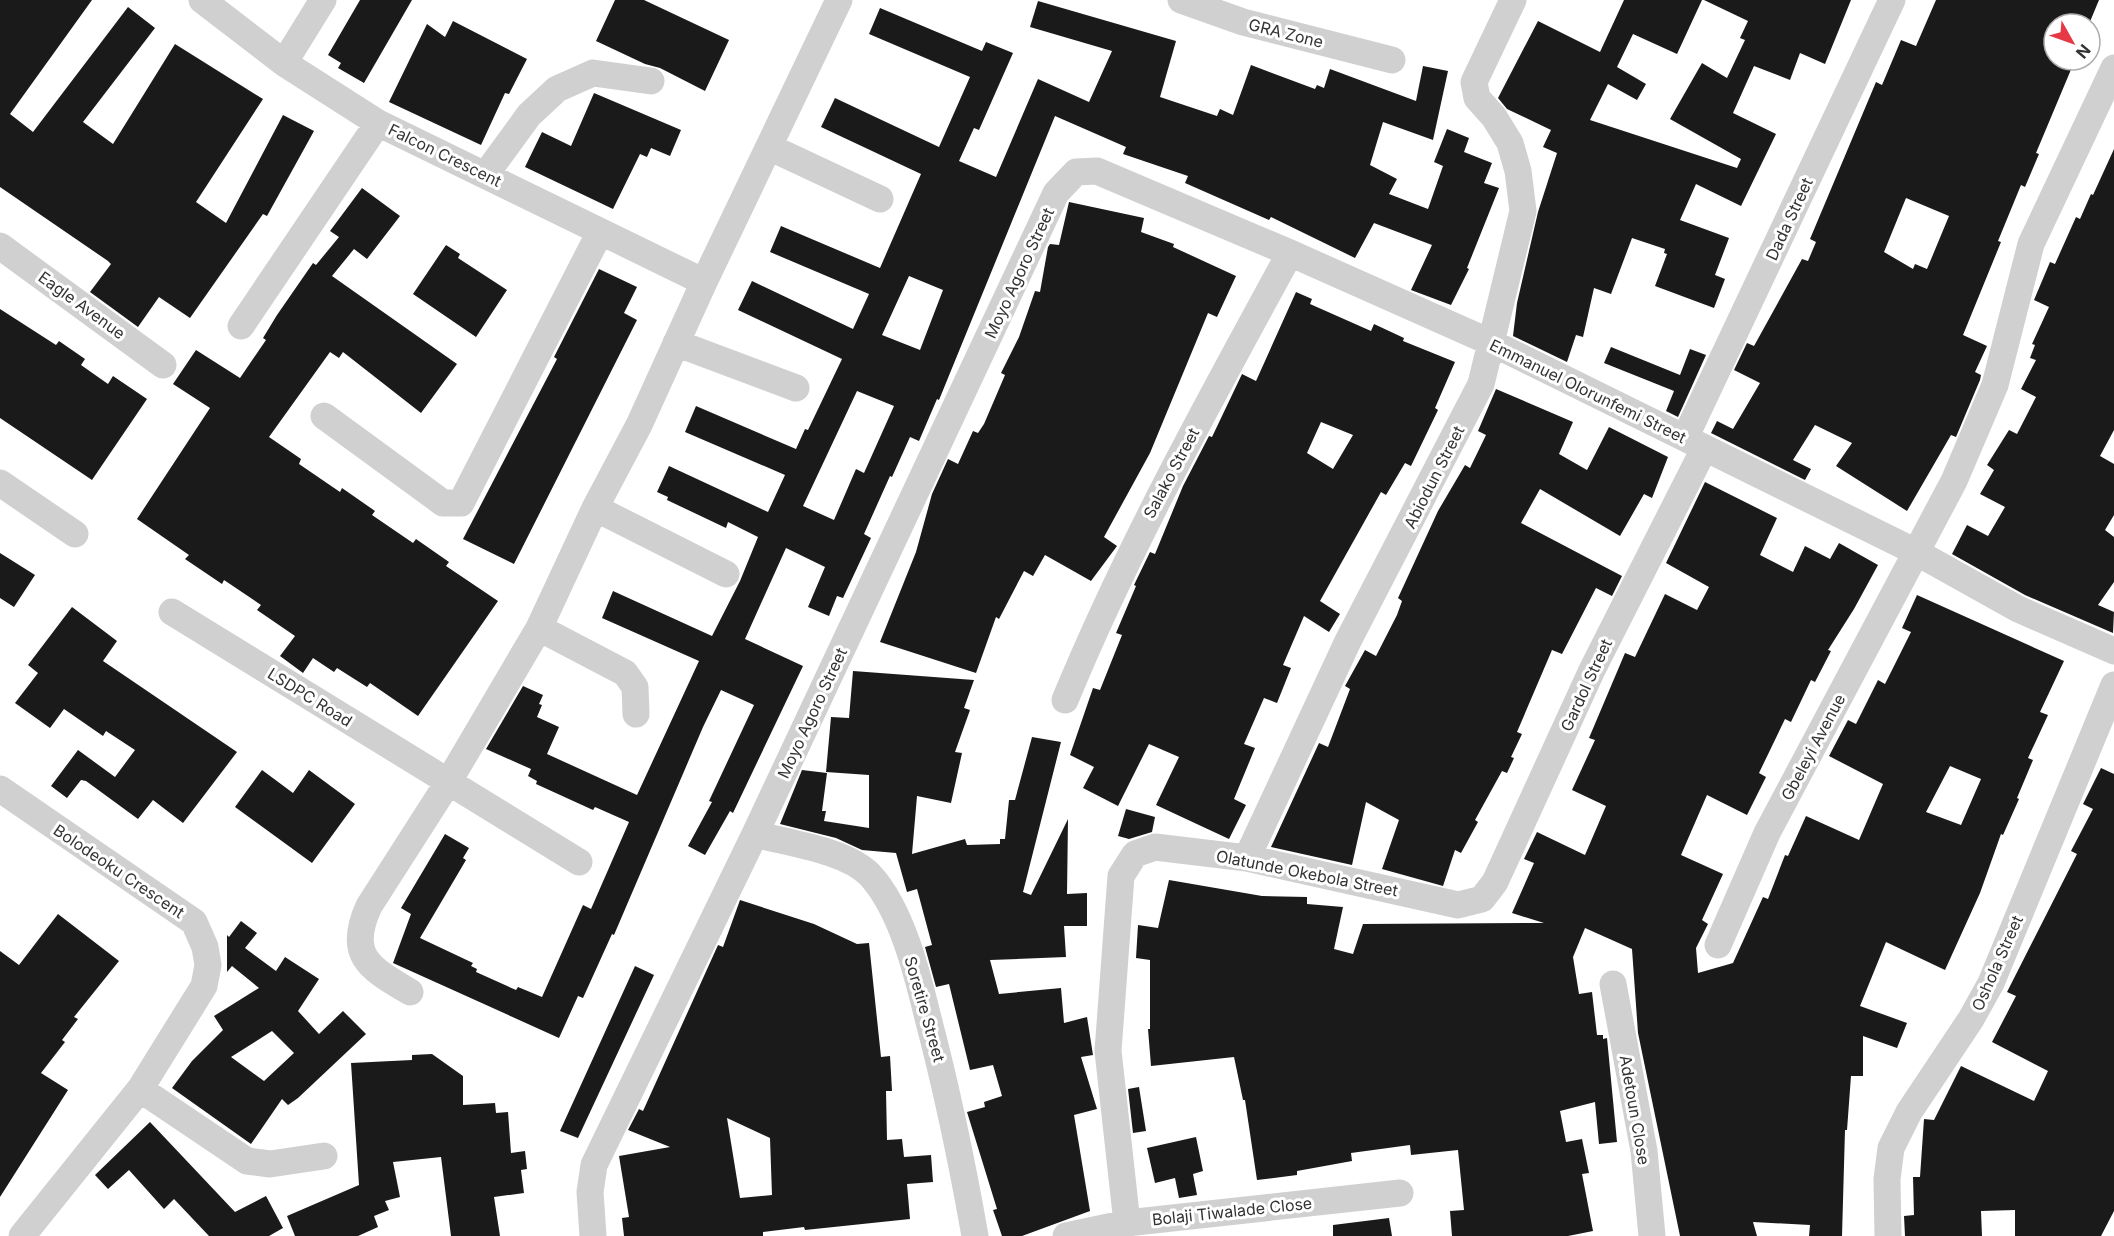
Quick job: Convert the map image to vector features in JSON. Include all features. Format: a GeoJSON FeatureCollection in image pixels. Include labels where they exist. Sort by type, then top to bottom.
{"type":"FeatureCollection","features":[{"type":"Feature","properties":{"kind":"street","name":"Falcon Crescent"},"geometry":{"type":"LineString","coordinates":[[202,0],[284,63],[378,123],[704,282]]}},
{"type":"Feature","properties":{"kind":"street"},"geometry":{"type":"LineString","coordinates":[[284,63],[323,0]]}},
{"type":"Feature","properties":{"kind":"street"},"geometry":{"type":"LineString","coordinates":[[410,992],[375,971],[364,959],[359,945],[360,926],[369,906],[449,782],[539,628],[595,508],[639,425],[704,282],[839,0]]}},
{"type":"Feature","properties":{"kind":"street","name":"GRA Zone"},"geometry":{"type":"LineString","coordinates":[[1181,0],[1249,11],[1392,60]]}},
{"type":"Feature","properties":{"kind":"street","name":"Abiodun Street"},"geometry":{"type":"LineString","coordinates":[[1247,858],[1348,641],[1481,384],[1523,211],[1518,171],[1510,143],[1494,117],[1477,98],[1474,81],[1513,0]]}},
{"type":"Feature","properties":{"kind":"street","name":"Dada Street"},"geometry":{"type":"LineString","coordinates":[[1694,443],[1892,0]]}},
{"type":"Feature","properties":{"kind":"street","name":"Gbeleyi Avenue"},"geometry":{"type":"LineString","coordinates":[[1718,945],[1767,833],[1954,481],[1995,385],[2031,244],[2114,68]]}},
{"type":"Feature","properties":{"kind":"street"},"geometry":{"type":"LineString","coordinates":[[486,174],[529,115],[557,89],[593,73],[651,81]]}},
{"type":"Feature","properties":{"kind":"street"},"geometry":{"type":"LineString","coordinates":[[241,326],[378,123]]}},
{"type":"Feature","properties":{"kind":"street"},"geometry":{"type":"LineString","coordinates":[[769,147],[880,199]]}},
{"type":"Feature","properties":{"kind":"street","name":"Emmanuel Olorunfemi Street"},"geometry":{"type":"LineString","coordinates":[[1056,193],[1076,172],[1096,171],[1290,253],[1492,343],[1916,552],[2018,609],[2114,651]]}},
{"type":"Feature","properties":{"kind":"street","name":"Moyo Agoro Street"},"geometry":{"type":"LineString","coordinates":[[593,1236],[590,1192],[594,1165],[755,834],[1056,193]]}},
{"type":"Feature","properties":{"kind":"street"},"geometry":{"type":"LineString","coordinates":[[324,416],[442,504],[461,503],[600,232]]}},
{"type":"Feature","properties":{"kind":"street","name":"Eagle Avenue"},"geometry":{"type":"LineString","coordinates":[[0,246],[163,365]]}},
{"type":"Feature","properties":{"kind":"street","name":"Salako Street"},"geometry":{"type":"LineString","coordinates":[[1065,700],[1103,609],[1156,498],[1290,253]]}},
{"type":"Feature","properties":{"kind":"street"},"geometry":{"type":"LineString","coordinates":[[676,343],[796,388]]}},
{"type":"Feature","properties":{"kind":"street","name":"Gardol Street"},"geometry":{"type":"LineString","coordinates":[[1458,905],[1482,899],[1495,882],[1694,443]]}},
{"type":"Feature","properties":{"kind":"street"},"geometry":{"type":"LineString","coordinates":[[0,483],[75,534]]}},
{"type":"Feature","properties":{"kind":"street"},"geometry":{"type":"LineString","coordinates":[[595,508],[726,574]]}},
{"type":"Feature","properties":{"kind":"street","name":"LSDPC Road"},"geometry":{"type":"LineString","coordinates":[[172,612],[579,862]]}},
{"type":"Feature","properties":{"kind":"street"},"geometry":{"type":"LineString","coordinates":[[539,628],[625,673],[635,687],[636,714]]}},
{"type":"Feature","properties":{"kind":"street","name":"Oshola Street"},"geometry":{"type":"LineString","coordinates":[[1888,1236],[1887,1179],[1891,1148],[1909,1112],[1971,1019],[1991,983],[2114,685]]}},
{"type":"Feature","properties":{"kind":"street","name":"Bolodeoku Crescent"},"geometry":{"type":"LineString","coordinates":[[0,789],[194,922],[205,947],[208,965],[204,987],[140,1089],[22,1236]]}},
{"type":"Feature","properties":{"kind":"street","name":"Soretire Street"},"geometry":{"type":"LineString","coordinates":[[755,834],[847,859],[869,875],[889,904],[915,965],[952,1108],[975,1236]]}},
{"type":"Feature","properties":{"kind":"street","name":"Olatunde Okebola Street"},"geometry":{"type":"LineString","coordinates":[[1127,1223],[1108,1051],[1121,876],[1135,854],[1155,847],[1247,858],[1458,905]]}},
{"type":"Feature","properties":{"kind":"street","name":"Adetoun Close"},"geometry":{"type":"LineString","coordinates":[[1613,984],[1644,1151],[1652,1236]]}},
{"type":"Feature","properties":{"kind":"street"},"geometry":{"type":"LineString","coordinates":[[140,1089],[247,1161],[270,1164],[324,1156]]}},
{"type":"Feature","properties":{"kind":"street","name":"Bolaji Tiwalade Close"},"geometry":{"type":"LineString","coordinates":[[1066,1236],[1127,1223],[1400,1193]]}},
{"type":"Feature","properties":{"kind":"building"},"geometry":{"type":"Polygon","coordinates":[[[0,0],[92,0],[10,114],[33,132],[128,7],[155,28],[83,122],[113,144],[175,44],[263,99],[196,202],[226,223],[283,115],[314,131],[267,216],[263,214],[190,318],[159,297],[138,327],[90,292],[111,264],[0,187],[0,0]]]}},
{"type":"Feature","properties":{"kind":"building"},"geometry":{"type":"Polygon","coordinates":[[[360,0],[412,0],[364,83],[338,68],[341,63],[328,55],[360,0]]]}},
{"type":"Feature","properties":{"kind":"building"},"geometry":{"type":"Polygon","coordinates":[[[615,0],[644,0],[729,40],[705,91],[660,68],[645,64],[596,41],[615,0]]]}},
{"type":"Feature","properties":{"kind":"building"},"geometry":{"type":"Polygon","coordinates":[[[1624,0],[1702,0],[1677,54],[1633,34],[1617,67],[1646,84],[1637,100],[1608,84],[1590,120],[1737,168],[1741,159],[1670,119],[1702,63],[1727,78],[1745,40],[1740,38],[1748,21],[1704,0],[1851,0],[1825,64],[1800,53],[1790,80],[1754,66],[1733,113],[1776,134],[1741,206],[1696,184],[1680,220],[1729,238],[1715,275],[1725,279],[1714,308],[1655,286],[1667,254],[1664,253],[1665,249],[1632,238],[1611,294],[1594,288],[1583,337],[1576,335],[1567,362],[1513,336],[1517,303],[1538,212],[1557,153],[1543,147],[1551,130],[1507,109],[1498,98],[1538,21],[1600,52],[1624,0]]]}},
{"type":"Feature","properties":{"kind":"building"},"geometry":{"type":"Polygon","coordinates":[[[1936,0],[2099,0],[2094,12],[2042,12],[2042,72],[2070,72],[2036,153],[2039,154],[2025,187],[2021,185],[1998,241],[2001,242],[1963,335],[1987,346],[1975,372],[1981,375],[1980,380],[1956,437],[1951,435],[1907,511],[1836,466],[1852,443],[1815,425],[1793,460],[1811,469],[1805,480],[1711,433],[1717,421],[1733,429],[1760,383],[1734,370],[1747,343],[1754,346],[1802,259],[1808,261],[1816,242],[1810,239],[1876,82],[1882,85],[1901,40],[1916,46],[1936,0]],[[1906,198],[1884,252],[1913,269],[1915,264],[1927,269],[1949,216],[1906,198]]]}},
{"type":"Feature","properties":{"kind":"building"},"geometry":{"type":"Polygon","coordinates":[[[1038,1],[1176,41],[1160,97],[1217,116],[1220,109],[1233,115],[1251,65],[1315,89],[1317,85],[1324,88],[1330,69],[1416,101],[1423,66],[1448,71],[1433,140],[1383,122],[1370,165],[1397,179],[1389,194],[1428,209],[1443,166],[1434,162],[1447,129],[1469,138],[1464,152],[1492,163],[1484,183],[1499,188],[1467,268],[1469,269],[1451,305],[1411,290],[1432,245],[1374,223],[1355,258],[1271,217],[1269,220],[1185,183],[1188,176],[1123,154],[1126,147],[1055,116],[939,400],[937,399],[919,441],[910,437],[892,477],[890,476],[864,534],[871,538],[843,598],[837,596],[829,616],[808,607],[825,567],[786,548],[745,639],[803,666],[733,813],[730,811],[705,855],[688,846],[712,802],[709,801],[754,705],[721,690],[614,935],[612,934],[583,998],[578,996],[559,1038],[393,963],[411,914],[401,908],[445,834],[469,848],[463,858],[466,860],[420,938],[473,963],[471,966],[477,969],[476,972],[516,990],[518,987],[542,997],[583,905],[591,909],[629,822],[595,807],[593,810],[536,784],[537,781],[528,776],[531,769],[486,749],[523,686],[543,695],[537,717],[559,727],[547,754],[637,795],[699,661],[602,618],[613,591],[712,636],[740,581],[758,537],[728,522],[726,528],[667,500],[668,497],[657,492],[669,466],[768,512],[785,475],[685,432],[696,406],[796,449],[805,429],[808,430],[842,359],[738,310],[752,281],[853,329],[869,294],[770,252],[781,226],[880,268],[921,174],[821,127],[835,98],[939,147],[970,77],[869,34],[880,8],[982,51],[986,42],[1013,53],[979,130],[974,128],[959,161],[996,177],[1038,79],[1089,102],[1112,51],[1030,27],[1038,1]],[[909,276],[882,335],[920,350],[943,290],[909,276]],[[857,391],[803,506],[834,520],[856,469],[864,473],[894,406],[857,391]]]}},
{"type":"Feature","properties":{"kind":"building"},"geometry":{"type":"Polygon","coordinates":[[[453,21],[527,59],[509,94],[505,93],[481,145],[389,102],[427,24],[445,37],[453,21]]]}},
{"type":"Feature","properties":{"kind":"building"},"geometry":{"type":"Polygon","coordinates":[[[594,93],[681,130],[670,156],[651,148],[647,157],[640,154],[613,209],[525,167],[542,132],[571,146],[594,93]]]}},
{"type":"Feature","properties":{"kind":"building"},"geometry":{"type":"Polygon","coordinates":[[[2114,149],[2114,430],[2100,456],[2114,464],[2114,515],[2105,530],[2114,537],[2114,582],[2098,605],[2114,612],[2113,633],[2025,595],[1952,554],[1967,525],[1988,536],[2005,507],[1980,494],[1994,470],[1987,465],[2009,430],[2017,434],[2036,397],[2021,389],[2036,360],[2030,358],[2035,345],[2032,344],[2049,307],[2034,300],[2050,262],[2055,264],[2076,217],[2080,219],[2114,149]]]}},
{"type":"Feature","properties":{"kind":"building"},"geometry":{"type":"Polygon","coordinates":[[[362,188],[400,216],[367,259],[354,249],[332,276],[457,364],[421,413],[343,352],[339,358],[330,352],[269,437],[301,459],[299,464],[340,492],[342,488],[375,511],[372,515],[413,543],[416,539],[449,562],[446,566],[498,601],[418,716],[370,683],[367,687],[337,668],[334,672],[313,658],[303,673],[280,656],[295,636],[257,610],[261,605],[224,580],[222,584],[185,559],[189,555],[137,519],[210,408],[173,384],[196,350],[240,378],[266,340],[263,338],[277,315],[313,263],[316,265],[339,237],[330,231],[362,188]]]}},
{"type":"Feature","properties":{"kind":"building"},"geometry":{"type":"Polygon","coordinates":[[[1069,202],[1144,218],[1141,232],[1174,244],[1173,247],[1236,276],[1217,317],[1208,313],[1150,453],[1104,537],[1117,546],[1091,581],[1045,555],[1033,576],[1024,571],[999,619],[996,617],[976,673],[880,642],[916,552],[932,494],[948,459],[958,464],[973,431],[978,433],[984,424],[1005,375],[1001,373],[1019,337],[1035,291],[1040,292],[1048,247],[1050,244],[1059,245],[1069,202]]]}},
{"type":"Feature","properties":{"kind":"building"},"geometry":{"type":"Polygon","coordinates":[[[446,245],[460,254],[458,258],[507,290],[476,337],[413,294],[446,245]]]}},
{"type":"Feature","properties":{"kind":"building"},"geometry":{"type":"Polygon","coordinates":[[[599,269],[637,287],[624,313],[637,320],[514,564],[463,539],[557,359],[554,357],[599,269]]]}},
{"type":"Feature","properties":{"kind":"building"},"geometry":{"type":"Polygon","coordinates":[[[1296,292],[1312,299],[1310,304],[1371,331],[1374,324],[1404,338],[1403,341],[1455,362],[1435,408],[1438,410],[1411,466],[1405,463],[1386,495],[1381,492],[1320,601],[1340,614],[1329,632],[1304,616],[1283,665],[1291,668],[1277,703],[1264,698],[1244,744],[1255,748],[1234,799],[1246,805],[1229,839],[1156,805],[1179,757],[1149,744],[1118,806],[1083,788],[1094,767],[1070,755],[1093,688],[1100,690],[1122,635],[1116,633],[1136,586],[1134,585],[1150,552],[1155,554],[1183,486],[1209,436],[1212,437],[1242,374],[1256,381],[1296,292]],[[1321,422],[1307,453],[1333,469],[1353,435],[1321,422]]]}},
{"type":"Feature","properties":{"kind":"building"},"geometry":{"type":"Polygon","coordinates":[[[0,309],[56,345],[59,341],[85,359],[81,365],[108,384],[113,376],[147,399],[92,480],[0,418],[0,309]]]}},
{"type":"Feature","properties":{"kind":"building"},"geometry":{"type":"Polygon","coordinates":[[[1611,347],[1680,375],[1690,349],[1706,355],[1678,417],[1666,411],[1674,391],[1604,363],[1611,347]]]}},
{"type":"Feature","properties":{"kind":"building"},"geometry":{"type":"Polygon","coordinates":[[[1496,389],[1573,422],[1559,454],[1587,470],[1609,427],[1668,457],[1652,498],[1644,494],[1620,536],[1540,489],[1521,523],[1622,576],[1612,596],[1596,588],[1562,654],[1552,650],[1517,732],[1522,734],[1511,757],[1514,758],[1507,773],[1502,771],[1475,820],[1478,822],[1461,853],[1455,850],[1443,886],[1382,869],[1399,820],[1366,802],[1352,865],[1271,847],[1319,743],[1328,747],[1350,689],[1345,686],[1365,650],[1376,656],[1397,615],[1402,601],[1398,598],[1438,511],[1465,465],[1470,468],[1486,435],[1478,431],[1496,389]]]}},
{"type":"Feature","properties":{"kind":"building"},"geometry":{"type":"Polygon","coordinates":[[[1705,482],[1777,518],[1760,555],[1793,572],[1805,546],[1830,559],[1839,543],[1878,565],[1828,650],[1831,651],[1815,682],[1811,680],[1791,722],[1785,719],[1759,773],[1766,777],[1747,815],[1707,795],[1681,855],[1723,874],[1702,920],[1708,924],[1696,948],[1698,973],[1733,963],[1763,897],[1768,899],[1785,855],[1788,856],[1806,816],[1859,840],[1883,784],[1829,756],[1848,720],[1856,724],[1878,680],[1885,684],[1911,632],[1902,628],[1917,595],[2064,661],[2040,712],[2048,715],[2028,758],[2033,760],[2017,798],[2019,799],[2003,835],[2001,834],[1980,893],[1945,970],[1886,942],[1860,1006],[1907,1023],[1897,1048],[1863,1036],[1863,1076],[1851,1076],[1847,1130],[1845,1130],[1842,1236],[1809,1236],[1810,1225],[1753,1222],[1757,1236],[1680,1236],[1638,1033],[1632,949],[1585,928],[1573,957],[1579,994],[1592,992],[1597,1035],[1603,1035],[1603,1039],[1607,1038],[1617,1142],[1599,1144],[1595,1102],[1560,1111],[1566,1142],[1582,1139],[1589,1173],[1582,1174],[1593,1231],[1568,1236],[1452,1236],[1450,1211],[1464,1210],[1458,1150],[1411,1155],[1410,1145],[1351,1153],[1352,1161],[1297,1171],[1297,1175],[1257,1180],[1245,1100],[1243,1100],[1234,1057],[1151,1066],[1148,1029],[1150,1029],[1150,960],[1136,958],[1138,925],[1158,928],[1169,880],[1262,896],[1307,897],[1307,904],[1343,907],[1334,949],[1353,954],[1363,924],[1544,923],[1512,913],[1534,863],[1524,859],[1537,832],[1585,855],[1606,806],[1572,790],[1595,740],[1589,738],[1625,653],[1635,657],[1665,594],[1697,610],[1709,587],[1666,563],[1705,482]],[[1950,766],[1926,812],[1961,825],[1981,779],[1950,766]]]}},
{"type":"Feature","properties":{"kind":"building"},"geometry":{"type":"Polygon","coordinates":[[[0,553],[35,575],[14,607],[0,598],[0,553]]]}},
{"type":"Feature","properties":{"kind":"building"},"geometry":{"type":"Polygon","coordinates":[[[72,607],[117,641],[103,661],[237,752],[183,823],[153,800],[138,819],[86,781],[81,780],[67,798],[51,786],[78,750],[115,777],[135,750],[106,731],[103,736],[64,709],[50,728],[15,703],[38,673],[28,665],[72,607]]]}},
{"type":"Feature","properties":{"kind":"building"},"geometry":{"type":"Polygon","coordinates":[[[853,671],[974,680],[964,708],[970,710],[955,752],[962,753],[951,803],[917,796],[912,854],[965,839],[967,845],[1000,844],[1000,839],[1005,839],[1009,800],[1015,800],[1032,737],[1061,742],[1023,892],[1031,895],[1068,819],[1067,894],[1087,893],[1087,926],[1064,926],[1066,957],[990,960],[999,994],[1061,988],[1064,1023],[1087,1017],[1093,1055],[1081,1057],[1097,1109],[1074,1115],[1090,1211],[1022,1236],[1002,1236],[993,1210],[997,1209],[967,1112],[985,1107],[984,1102],[1002,1096],[993,1065],[970,1070],[949,984],[936,987],[925,947],[932,945],[917,889],[907,892],[896,853],[862,850],[836,838],[780,824],[802,770],[827,773],[822,811],[826,811],[824,821],[869,828],[869,775],[826,772],[831,717],[849,718],[853,671]]]}},
{"type":"Feature","properties":{"kind":"building"},"geometry":{"type":"Polygon","coordinates":[[[2101,768],[2114,774],[2114,1211],[2101,1236],[2015,1236],[2015,1210],[1981,1211],[1982,1236],[1905,1236],[1904,1216],[1914,1215],[1913,1177],[1920,1177],[1924,1119],[1934,1120],[1961,1066],[2034,1101],[2048,1071],[1992,1042],[2016,996],[2007,992],[2077,854],[2071,851],[2093,809],[2083,804],[2101,768]]]}},
{"type":"Feature","properties":{"kind":"building"},"geometry":{"type":"Polygon","coordinates":[[[262,770],[293,793],[309,770],[355,804],[312,863],[235,807],[262,770]]]}},
{"type":"Feature","properties":{"kind":"building"},"geometry":{"type":"Polygon","coordinates":[[[1126,809],[1155,817],[1152,832],[1129,839],[1118,836],[1126,809]]]}},
{"type":"Feature","properties":{"kind":"building"},"geometry":{"type":"Polygon","coordinates":[[[740,900],[814,924],[857,944],[869,943],[881,1057],[890,1056],[892,1091],[886,1091],[887,1140],[902,1139],[904,1157],[931,1155],[933,1182],[907,1184],[910,1219],[805,1230],[804,1227],[763,1232],[763,1236],[624,1236],[622,1218],[629,1217],[619,1156],[670,1147],[628,1130],[639,1109],[643,1111],[718,945],[723,947],[740,900]],[[727,1118],[740,1198],[772,1195],[770,1138],[727,1118]]]}},
{"type":"Feature","properties":{"kind":"building"},"geometry":{"type":"Polygon","coordinates":[[[58,914],[119,961],[74,1017],[78,1019],[62,1040],[65,1042],[41,1073],[68,1090],[0,1197],[0,951],[19,965],[58,914]]]}},
{"type":"Feature","properties":{"kind":"building"},"geometry":{"type":"Polygon","coordinates":[[[241,921],[257,933],[245,948],[276,971],[285,957],[319,979],[298,1011],[319,1034],[343,1011],[366,1034],[298,1098],[288,1105],[282,1099],[251,1144],[172,1088],[192,1061],[223,1030],[214,1016],[259,988],[232,966],[227,972],[227,935],[229,937],[241,921]],[[272,1031],[231,1057],[264,1081],[294,1053],[272,1031]]]}},
{"type":"Feature","properties":{"kind":"building"},"geometry":{"type":"Polygon","coordinates":[[[635,966],[654,975],[578,1138],[560,1131],[635,966]]]}},
{"type":"Feature","properties":{"kind":"building"},"geometry":{"type":"Polygon","coordinates":[[[432,1054],[463,1076],[463,1105],[495,1103],[496,1113],[508,1112],[511,1153],[525,1151],[527,1169],[521,1170],[524,1193],[494,1197],[500,1236],[451,1236],[441,1157],[393,1162],[400,1197],[385,1201],[389,1210],[374,1216],[378,1227],[358,1236],[295,1236],[287,1216],[359,1185],[351,1063],[412,1060],[412,1055],[432,1054]]]}},
{"type":"Feature","properties":{"kind":"building"},"geometry":{"type":"Polygon","coordinates":[[[1139,1087],[1146,1131],[1133,1133],[1128,1089],[1139,1087]]]}},
{"type":"Feature","properties":{"kind":"building"},"geometry":{"type":"Polygon","coordinates":[[[150,1122],[235,1212],[266,1196],[283,1228],[269,1236],[209,1236],[174,1199],[164,1209],[129,1170],[108,1189],[95,1175],[150,1122]]]}},
{"type":"Feature","properties":{"kind":"building"},"geometry":{"type":"Polygon","coordinates":[[[1196,1137],[1203,1171],[1193,1174],[1197,1195],[1179,1198],[1175,1178],[1155,1183],[1147,1148],[1196,1137]]]}},
{"type":"Feature","properties":{"kind":"building"},"geometry":{"type":"Polygon","coordinates":[[[1389,1218],[1392,1236],[1333,1236],[1333,1225],[1389,1218]]]}}]}
